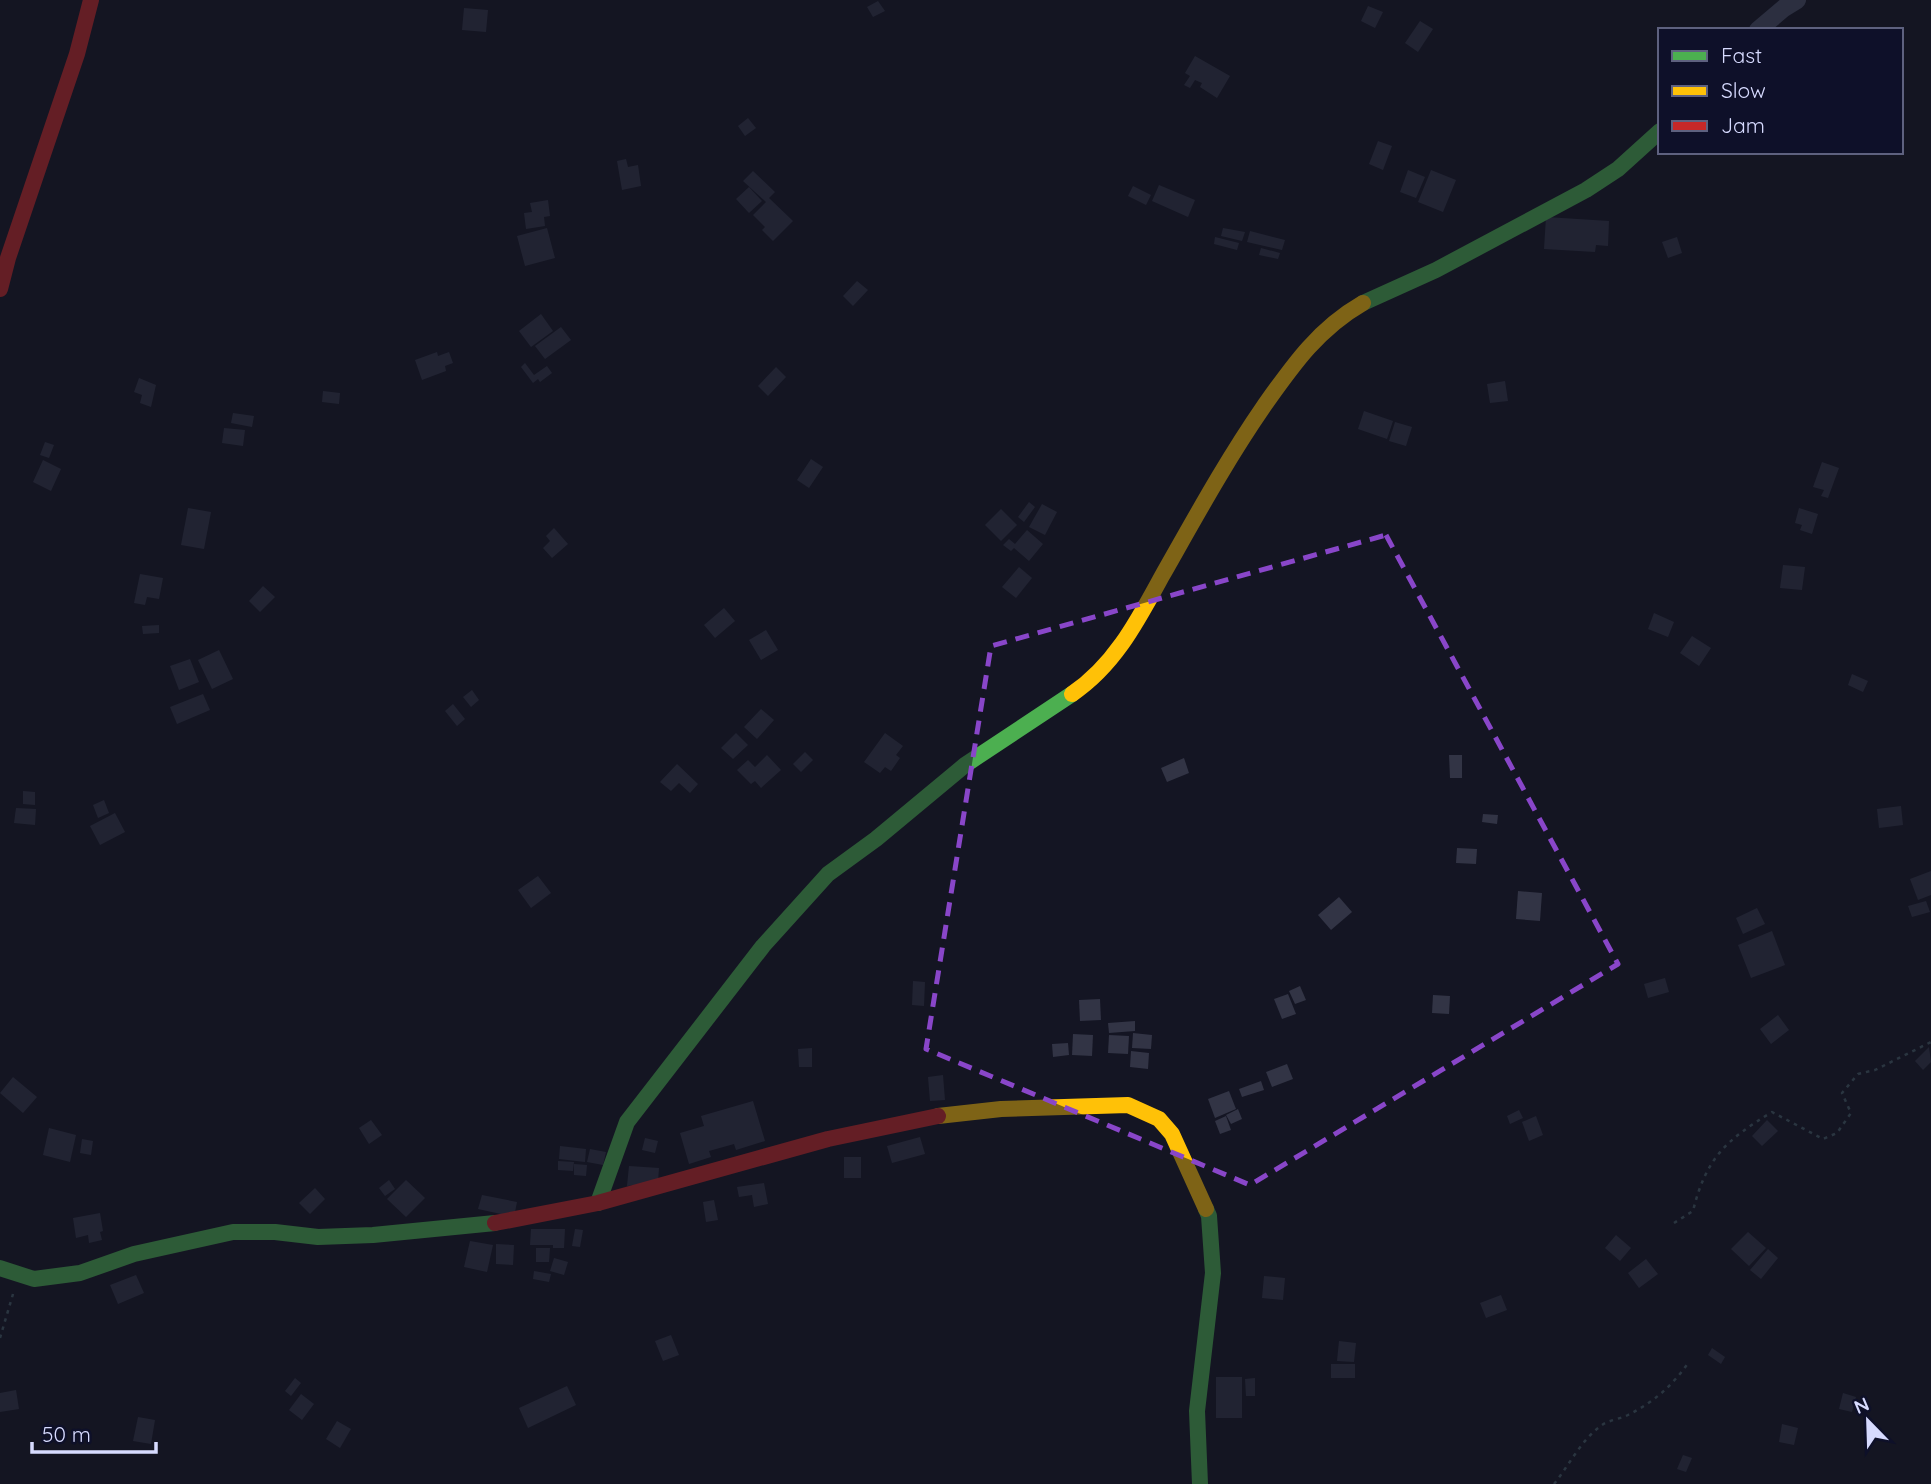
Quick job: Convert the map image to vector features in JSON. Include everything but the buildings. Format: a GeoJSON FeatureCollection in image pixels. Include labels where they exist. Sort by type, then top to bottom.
{"type":"FeatureCollection","features":[{"type":"Feature","properties":{"kind":"street"},"geometry":{"type":"LineString","coordinates":[[0,289],[91,0]]}},
{"type":"Feature","properties":{"kind":"street"},"geometry":{"type":"LineString","coordinates":[[1760,28],[1797,0]]}},
{"type":"Feature","properties":{"kind":"street"},"geometry":{"type":"LineString","coordinates":[[598,1203],[627,1122],[762,946],[828,874],[876,839],[965,765],[1102,670],[1131,632],[1230,455],[1292,366],[1329,326],[1348,311],[1436,270],[1586,190],[1618,169],[1658,133]]}},
{"type":"Feature","properties":{"kind":"street"},"geometry":{"type":"LineString","coordinates":[[0,1268],[34,1279],[80,1273],[134,1254],[233,1232],[275,1232],[318,1237],[437,1230],[539,1216],[598,1203],[828,1139],[926,1117],[1128,1105],[1140,1108],[1159,1119],[1172,1134],[1209,1216],[1213,1273],[1197,1411],[1200,1484]]}},
{"type":"Feature","properties":{"kind":"path"},"geometry":{"type":"LineString","coordinates":[[1674,1223],[1693,1211],[1699,1186],[1717,1153],[1747,1127],[1772,1112],[1824,1139],[1837,1133],[1851,1113],[1842,1093],[1858,1074],[1875,1070],[1931,1042]]}},
{"type":"Feature","properties":{"kind":"path"},"geometry":{"type":"LineString","coordinates":[[0,1338],[19,1274]]}},
{"type":"Feature","properties":{"kind":"path"},"geometry":{"type":"LineString","coordinates":[[1554,1484],[1578,1449],[1604,1424],[1626,1416],[1660,1395],[1673,1384],[1689,1362]]}},
{"type":"Feature","properties":{"kind":"highlighted area"},"geometry":{"type":"Polygon","coordinates":[[[1386,535],[1618,964],[1250,1185],[926,1049],[991,646],[1386,535]]]}},
{"type":"Feature","properties":{"kind":"traffic: fast"},"geometry":{"type":"LineString","coordinates":[[1363,303],[1436,270],[1586,190],[1618,169],[1658,133]]}},
{"type":"Feature","properties":{"kind":"traffic: fast"},"geometry":{"type":"LineString","coordinates":[[598,1203],[627,1122],[763,946],[828,874],[876,839],[965,765],[1072,694]]}},
{"type":"Feature","properties":{"kind":"traffic: fast"},"geometry":{"type":"LineString","coordinates":[[1200,1484],[1197,1411],[1213,1273],[1209,1216],[1206,1209]]}},
{"type":"Feature","properties":{"kind":"traffic: fast"},"geometry":{"type":"LineString","coordinates":[[0,1268],[34,1279],[80,1273],[134,1254],[233,1232],[275,1232],[318,1237],[373,1235],[495,1223]]}},
{"type":"Feature","properties":{"kind":"traffic: slow"},"geometry":{"type":"LineString","coordinates":[[1072,694],[1101,670],[1124,641],[1224,469],[1285,376],[1320,336],[1363,303]]}},
{"type":"Feature","properties":{"kind":"traffic: slow"},"geometry":{"type":"LineString","coordinates":[[938,1116],[1001,1109],[1128,1105],[1159,1119],[1172,1134],[1206,1209]]}},
{"type":"Feature","properties":{"kind":"traffic: jam"},"geometry":{"type":"LineString","coordinates":[[0,289],[77,54],[91,0]]}},
{"type":"Feature","properties":{"kind":"traffic: jam"},"geometry":{"type":"LineString","coordinates":[[495,1223],[598,1203],[828,1139],[938,1116]]}}]}
